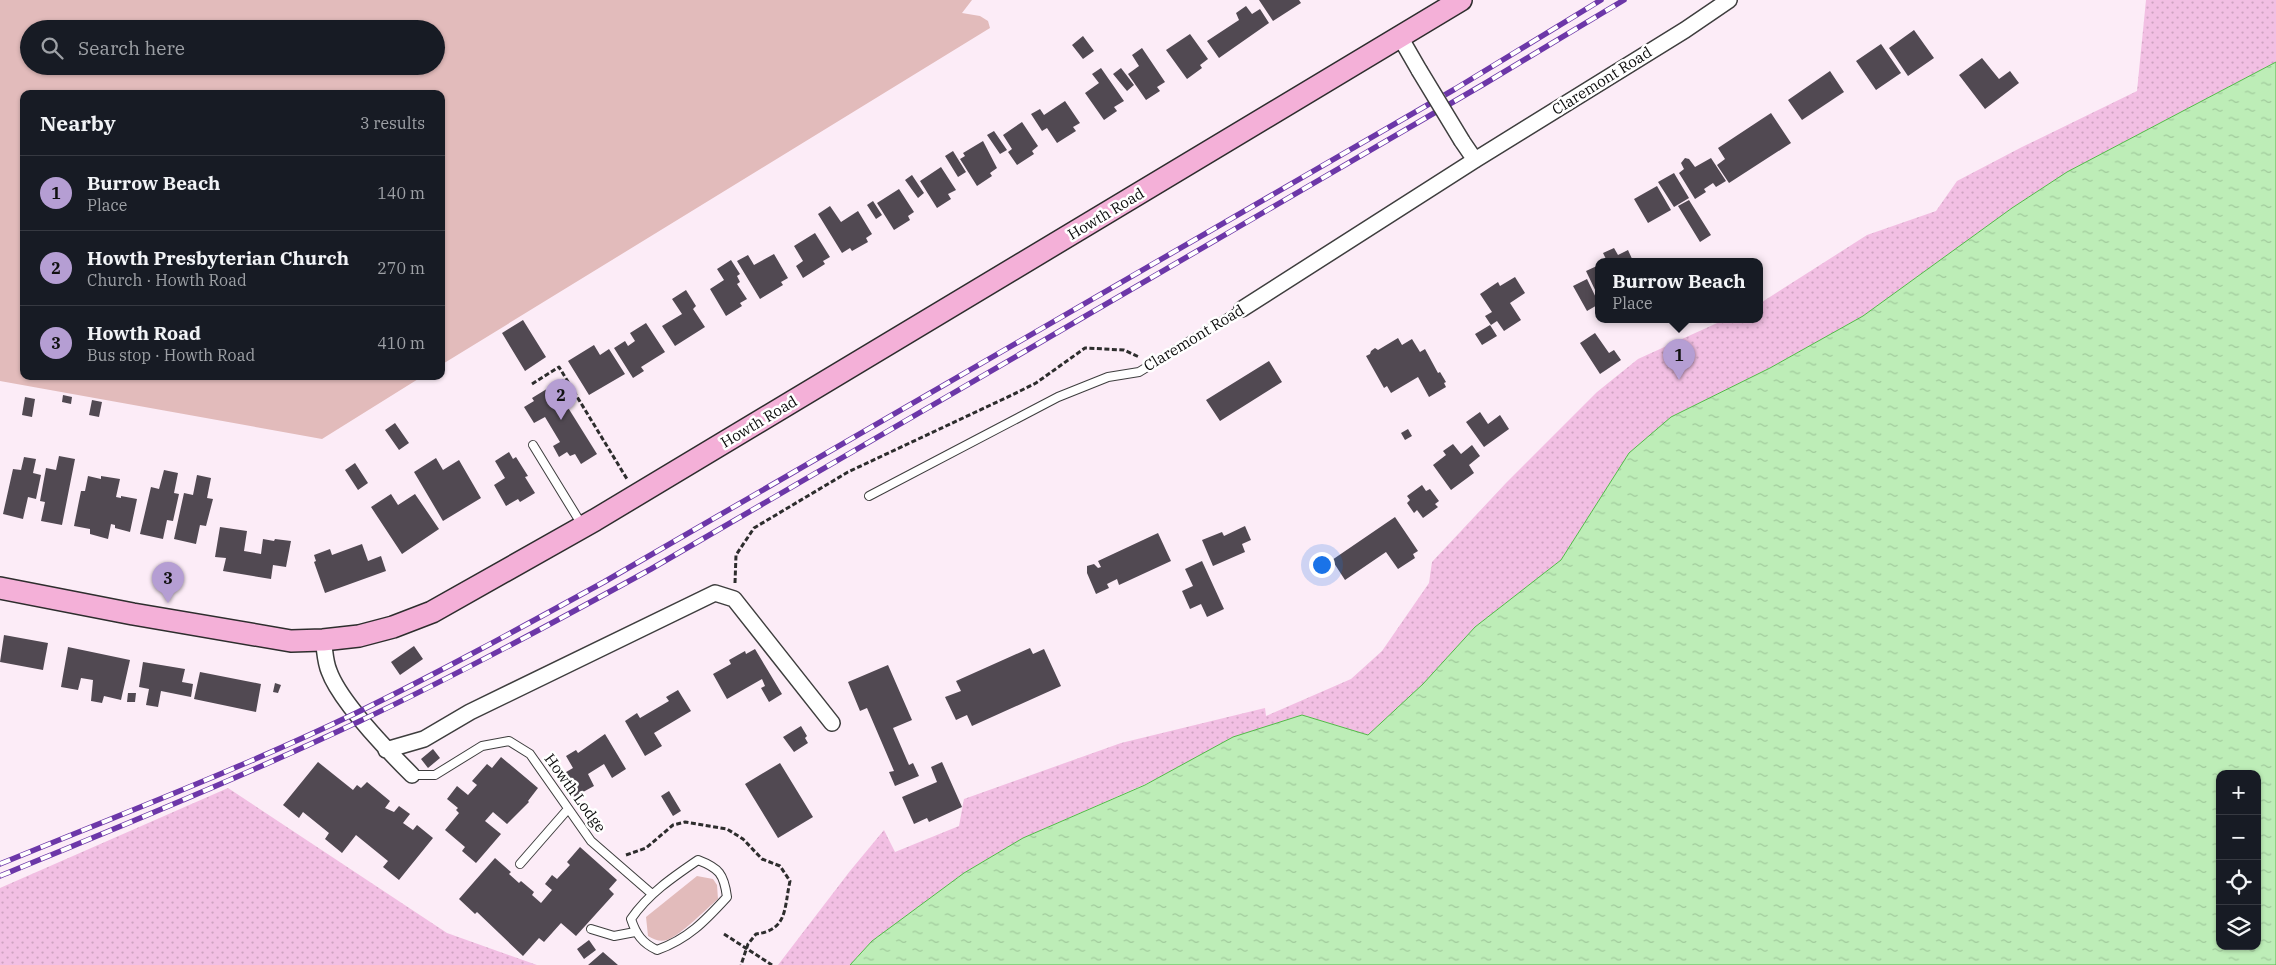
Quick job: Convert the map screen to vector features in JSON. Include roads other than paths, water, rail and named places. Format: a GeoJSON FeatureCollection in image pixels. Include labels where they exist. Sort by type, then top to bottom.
{"type":"FeatureCollection","features":[{"type":"Feature","properties":{"kind":"main road","name":"Howth Road"},"geometry":{"type":"LineString","coordinates":[[0,588],[292,641],[359,636],[432,612],[583,526],[1460,0]]}},
{"type":"Feature","properties":{"kind":"street","name":"Claremont Road"},"geometry":{"type":"LineString","coordinates":[[1242,309],[1475,160],[1685,30],[1729,0]]}},
{"type":"Feature","properties":{"kind":"street"},"geometry":{"type":"LineString","coordinates":[[1400,37],[1475,160]]}},
{"type":"Feature","properties":{"kind":"street"},"geometry":{"type":"LineString","coordinates":[[386,750],[424,739],[470,712],[715,593],[734,599],[832,723]]}},
{"type":"Feature","properties":{"kind":"street"},"geometry":{"type":"LineString","coordinates":[[323,640],[329,672],[343,696],[386,750],[412,775]]}},
{"type":"Feature","properties":{"kind":"lane","name":"Claremont Road"},"geometry":{"type":"LineString","coordinates":[[869,496],[1058,398],[1108,377],[1139,372],[1242,309]]}},
{"type":"Feature","properties":{"kind":"lane"},"geometry":{"type":"LineString","coordinates":[[533,446],[583,526]]}},
{"type":"Feature","properties":{"kind":"lane","name":"Howth Lodge"},"geometry":{"type":"LineString","coordinates":[[412,775],[435,775],[482,746],[509,741],[530,754],[592,841],[652,894]]}},
{"type":"Feature","properties":{"kind":"lane"},"geometry":{"type":"LineString","coordinates":[[520,864],[568,809]]}},
{"type":"Feature","properties":{"kind":"lane"},"geometry":{"type":"LineString","coordinates":[[698,860],[713,866],[725,881],[727,897],[706,919],[677,943],[657,950],[646,945],[635,932],[631,919],[641,904],[652,894],[698,860]]}},
{"type":"Feature","properties":{"kind":"lane"},"geometry":{"type":"LineString","coordinates":[[591,929],[614,936],[635,932]]}},
{"type":"Feature","properties":{"kind":"water"},"geometry":{"type":"Polygon","coordinates":[[[2276,62],[2276,965],[850,965],[872,941],[964,873],[1023,838],[1145,785],[1233,737],[1302,715],[1368,735],[1423,684],[1475,627],[1561,560],[1629,453],[1671,417],[1770,368],[1863,316],[2012,208],[2067,172],[2276,62]]]}},
{"type":"Feature","properties":{"kind":"railway"},"geometry":{"type":"LineString","coordinates":[[0,864],[312,734],[512,632],[604,582],[1455,89],[1601,0]]}},
{"type":"Feature","properties":{"kind":"railway"},"geometry":{"type":"LineString","coordinates":[[0,876],[181,801],[316,742],[434,685],[543,628],[651,569],[1484,84],[1624,0]]}},
{"type":"Feature","properties":{"kind":"place","name":"Burrow Beach"},"geometry":{"type":"Point","coordinates":[1679,380]}},
{"type":"Feature","properties":{"kind":"place","name":"Howth Presbyterian Church"},"geometry":{"type":"Point","coordinates":[561,420]}},
{"type":"Feature","properties":{"kind":"place","name":"Howth Road"},"geometry":{"type":"Point","coordinates":[168,603]}}]}
